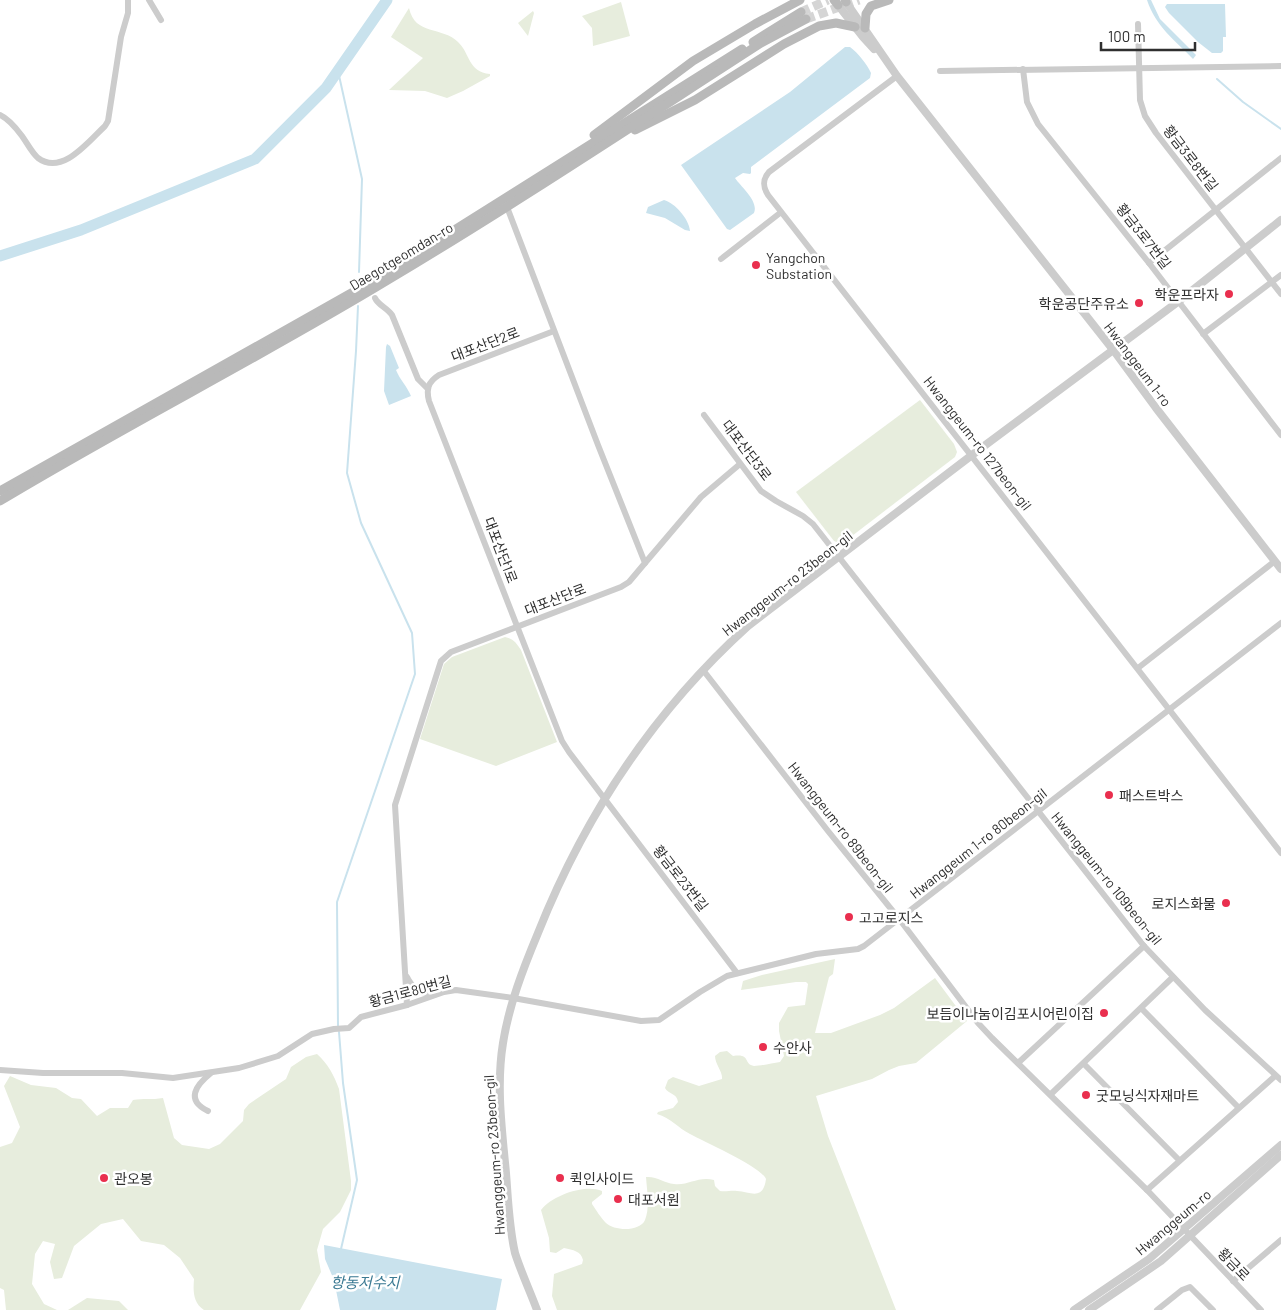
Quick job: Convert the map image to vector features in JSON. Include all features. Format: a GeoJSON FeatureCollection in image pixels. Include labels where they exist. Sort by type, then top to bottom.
{"type":"FeatureCollection","features":[{"type":"Feature","properties":{"kind":"main road"},"geometry":{"type":"LineString","coordinates":[[531,181],[693,61],[800,0]]}},
{"type":"Feature","properties":{"kind":"main road"},"geometry":{"type":"LineString","coordinates":[[865,28],[866,14],[871,6],[890,0]]}},
{"type":"Feature","properties":{"kind":"main road","name":"Daegotgeomdan-ro"},"geometry":{"type":"LineString","coordinates":[[0,491],[378,278],[531,181],[804,15],[507,207],[320,320],[0,500]]}},
{"type":"Feature","properties":{"kind":"main road"},"geometry":{"type":"LineString","coordinates":[[588,155],[695,100],[784,44],[820,26],[836,23],[855,27]]}},
{"type":"Feature","properties":{"kind":"street"},"geometry":{"type":"LineString","coordinates":[[0,114],[16,129],[38,158],[54,164],[67,160],[105,126],[108,121],[121,38],[128,13],[128,0]]}},
{"type":"Feature","properties":{"kind":"street"},"geometry":{"type":"LineString","coordinates":[[149,0],[161,20]]}},
{"type":"Feature","properties":{"kind":"street","name":"Hwanggeum 1-ro"},"geometry":{"type":"LineString","coordinates":[[841,2],[865,28],[897,76],[1114,351],[1156,408],[1278,559],[1281,568]]}},
{"type":"Feature","properties":{"kind":"street","name":"Hwanggeum 1-ro"},"geometry":{"type":"LineString","coordinates":[[841,2],[855,27],[883,57]]}},
{"type":"Feature","properties":{"kind":"street","name":"황금3로8번길"},"geometry":{"type":"LineString","coordinates":[[1138,24],[1140,100],[1145,116],[1216,211],[1281,158]]}},
{"type":"Feature","properties":{"kind":"street"},"geometry":{"type":"LineString","coordinates":[[940,71],[1281,66]]}},
{"type":"Feature","properties":{"kind":"street","name":"황금3로7번길"},"geometry":{"type":"LineString","coordinates":[[1024,69],[1025,94],[1034,117],[1150,263],[1281,435]]}},
{"type":"Feature","properties":{"kind":"street","name":"Hwanggeum-ro 127beon-gil"},"geometry":{"type":"LineString","coordinates":[[897,76],[766,176],[764,189],[780,213],[858,314],[972,455],[1281,853]]}},
{"type":"Feature","properties":{"kind":"street"},"geometry":{"type":"LineString","coordinates":[[507,207],[645,563]]}},
{"type":"Feature","properties":{"kind":"street"},"geometry":{"type":"LineString","coordinates":[[1150,263],[1216,211],[1281,294]]}},
{"type":"Feature","properties":{"kind":"street"},"geometry":{"type":"LineString","coordinates":[[721,259],[780,213]]}},
{"type":"Feature","properties":{"kind":"street","name":"Hwanggeum-ro 23beon-gil"},"geometry":{"type":"LineString","coordinates":[[537,1310],[521,1270],[513,1243],[502,1126],[501,1058],[513,998],[526,963],[562,876],[604,799],[655,726],[703,670],[748,626],[972,455],[1114,351],[1281,220]]}},
{"type":"Feature","properties":{"kind":"street"},"geometry":{"type":"LineString","coordinates":[[1204,334],[1281,275]]}},
{"type":"Feature","properties":{"kind":"street"},"geometry":{"type":"LineString","coordinates":[[376,298],[378,304],[387,308],[392,315],[418,379],[428,387]]}},
{"type":"Feature","properties":{"kind":"street","name":"대포산단2로"},"geometry":{"type":"LineString","coordinates":[[428,387],[435,378],[447,372],[554,330]]}},
{"type":"Feature","properties":{"kind":"street","name":"대포산단1로"},"geometry":{"type":"LineString","coordinates":[[428,387],[432,408],[562,741],[604,799]]}},
{"type":"Feature","properties":{"kind":"street","name":"대포산단3로"},"geometry":{"type":"LineString","coordinates":[[704,415],[761,491],[808,520],[838,558]]}},
{"type":"Feature","properties":{"kind":"street","name":"대포산단로"},"geometry":{"type":"LineString","coordinates":[[407,1006],[395,805],[424,710],[444,658],[451,652],[626,584],[701,497],[740,464]]}},
{"type":"Feature","properties":{"kind":"street","name":"Hwanggeum-ro 109beon-gil"},"geometry":{"type":"LineString","coordinates":[[838,558],[1144,946],[1173,977],[1278,1078]]}},
{"type":"Feature","properties":{"kind":"street"},"geometry":{"type":"LineString","coordinates":[[1138,668],[1278,559]]}},
{"type":"Feature","properties":{"kind":"street","name":"Hwanggeum 1-ro 80beon-gil"},"geometry":{"type":"LineString","coordinates":[[513,998],[649,1022],[667,1016],[714,982],[738,972],[816,954],[858,949],[900,920],[1281,623]]}},
{"type":"Feature","properties":{"kind":"street","name":"Hwanggeum-ro 89beon-gil"},"geometry":{"type":"LineString","coordinates":[[703,670],[900,920],[978,1023],[1147,1190],[1187,1233]]}},
{"type":"Feature","properties":{"kind":"street","name":"황금로23번길"},"geometry":{"type":"LineString","coordinates":[[604,799],[738,972]]}},
{"type":"Feature","properties":{"kind":"street"},"geometry":{"type":"LineString","coordinates":[[1018,1063],[1144,946]]}},
{"type":"Feature","properties":{"kind":"street"},"geometry":{"type":"LineString","coordinates":[[405,974],[417,991],[435,995]]}},
{"type":"Feature","properties":{"kind":"street"},"geometry":{"type":"LineString","coordinates":[[1051,1094],[1142,1009],[1173,977]]}},
{"type":"Feature","properties":{"kind":"street","name":"황금1로80번길"},"geometry":{"type":"LineString","coordinates":[[212,1072],[239,1068],[278,1056],[312,1034],[334,1029],[347,1029],[361,1017],[407,1006],[435,995],[456,990],[513,998]]}},
{"type":"Feature","properties":{"kind":"street"},"geometry":{"type":"LineString","coordinates":[[1142,1009],[1238,1108]]}},
{"type":"Feature","properties":{"kind":"street"},"geometry":{"type":"LineString","coordinates":[[1084,1064],[1179,1160]]}},
{"type":"Feature","properties":{"kind":"street"},"geometry":{"type":"LineString","coordinates":[[0,1070],[43,1073],[122,1073],[173,1078],[212,1072]]}},
{"type":"Feature","properties":{"kind":"street"},"geometry":{"type":"LineString","coordinates":[[208,1111],[199,1107],[195,1096],[198,1085],[212,1072]]}},
{"type":"Feature","properties":{"kind":"street"},"geometry":{"type":"LineString","coordinates":[[1147,1190],[1238,1108],[1278,1078]]}},
{"type":"Feature","properties":{"kind":"street","name":"Hwanggeum-ro"},"geometry":{"type":"LineString","coordinates":[[1089,1310],[1153,1266],[1281,1145]]}},
{"type":"Feature","properties":{"kind":"street","name":"Hwanggeum-ro"},"geometry":{"type":"LineString","coordinates":[[1074,1310],[1187,1233],[1281,1155]]}},
{"type":"Feature","properties":{"kind":"street","name":"황금로"},"geometry":{"type":"LineString","coordinates":[[1187,1233],[1261,1310]]}},
{"type":"Feature","properties":{"kind":"street"},"geometry":{"type":"LineString","coordinates":[[1233,1281],[1281,1240]]}},
{"type":"Feature","properties":{"kind":"street"},"geometry":{"type":"LineString","coordinates":[[1157,1310],[1182,1290],[1190,1287],[1213,1310]]}},
{"type":"Feature","properties":{"kind":"green space"},"geometry":{"type":"Polygon","coordinates":[[[621,2],[630,36],[593,46],[592,28],[582,16],[621,2]]]}},
{"type":"Feature","properties":{"kind":"green space"},"geometry":{"type":"Polygon","coordinates":[[[409,8],[412,17],[417,23],[430,30],[452,37],[462,46],[473,66],[483,73],[490,74],[490,76],[447,98],[425,91],[389,90],[423,58],[391,37],[409,8]]]}},
{"type":"Feature","properties":{"kind":"green space"},"geometry":{"type":"Polygon","coordinates":[[[533,11],[534,13],[528,36],[518,23],[533,11]]]}},
{"type":"Feature","properties":{"kind":"green space"},"geometry":{"type":"Polygon","coordinates":[[[920,400],[954,444],[957,452],[955,457],[848,539],[839,543],[834,541],[796,492],[920,400]]]}},
{"type":"Feature","properties":{"kind":"green space"},"geometry":{"type":"Polygon","coordinates":[[[505,637],[513,640],[521,650],[557,742],[496,766],[420,739],[444,664],[452,657],[505,637]]]}},
{"type":"Feature","properties":{"kind":"green space"},"geometry":{"type":"Polygon","coordinates":[[[835,959],[833,974],[829,977],[815,1033],[831,1033],[880,1015],[894,1008],[935,978],[967,1021],[916,1063],[899,1066],[872,1079],[816,1096],[828,1136],[896,1310],[557,1310],[552,1296],[554,1274],[582,1264],[583,1260],[576,1251],[570,1249],[564,1248],[556,1253],[550,1252],[549,1238],[541,1210],[553,1200],[578,1190],[595,1189],[602,1191],[602,1194],[592,1204],[610,1226],[627,1229],[638,1227],[647,1215],[646,1177],[679,1184],[703,1179],[714,1180],[715,1186],[720,1191],[756,1194],[762,1190],[766,1179],[754,1168],[657,1114],[658,1112],[673,1108],[678,1102],[676,1097],[665,1088],[668,1080],[673,1077],[699,1086],[722,1079],[715,1056],[720,1052],[727,1051],[733,1056],[745,1057],[754,1066],[780,1062],[784,1056],[779,1023],[788,1007],[805,1005],[808,984],[806,982],[796,982],[741,990],[743,981],[835,959]]]}},
{"type":"Feature","properties":{"kind":"green space"},"geometry":{"type":"Polygon","coordinates":[[[317,1054],[330,1070],[339,1089],[351,1190],[340,1212],[323,1229],[317,1250],[321,1272],[300,1310],[204,1310],[196,1300],[194,1279],[180,1258],[164,1245],[141,1241],[123,1219],[101,1224],[74,1246],[62,1278],[54,1279],[50,1262],[55,1244],[43,1241],[35,1254],[32,1284],[44,1304],[57,1310],[6,1310],[4,1290],[0,1288],[0,1147],[12,1143],[20,1127],[4,1086],[10,1076],[31,1085],[56,1088],[72,1098],[81,1099],[97,1116],[110,1108],[128,1108],[133,1100],[163,1098],[174,1138],[182,1145],[209,1149],[220,1144],[243,1121],[244,1110],[249,1104],[286,1079],[291,1067],[306,1057],[317,1054]]]}},
{"type":"Feature","properties":{"kind":"green space"},"geometry":{"type":"Polygon","coordinates":[[[87,1298],[119,1301],[128,1310],[68,1310],[87,1298]]]}},
{"type":"Feature","properties":{"kind":"water"},"geometry":{"type":"Polygon","coordinates":[[[1147,0],[1151,0],[1160,19],[1196,55],[1193,59],[1160,25],[1147,0]]]}},
{"type":"Feature","properties":{"kind":"water"},"geometry":{"type":"Polygon","coordinates":[[[1167,4],[1225,4],[1226,37],[1223,37],[1223,51],[1221,53],[1212,53],[1198,42],[1169,13],[1165,7],[1167,4]]]}},
{"type":"Feature","properties":{"kind":"water"},"geometry":{"type":"Polygon","coordinates":[[[845,47],[850,47],[862,59],[871,73],[870,78],[751,167],[750,174],[743,173],[735,178],[749,194],[755,208],[754,213],[730,230],[727,229],[681,165],[790,92],[845,47]]]}},
{"type":"Feature","properties":{"kind":"water"},"geometry":{"type":"Polygon","coordinates":[[[664,200],[673,204],[681,212],[690,231],[665,218],[646,213],[648,207],[664,200]]]}},
{"type":"Feature","properties":{"kind":"water"},"geometry":{"type":"Polygon","coordinates":[[[387,344],[390,346],[399,368],[396,370],[411,396],[389,405],[384,391],[387,344]]]}},
{"type":"Feature","properties":{"kind":"water","name":"항동저수지"},"geometry":{"type":"Polygon","coordinates":[[[324,1245],[502,1279],[496,1310],[340,1310],[334,1280],[325,1259],[324,1245]]]}},
{"type":"Feature","properties":{"kind":"waterway"},"geometry":{"type":"LineString","coordinates":[[0,256],[81,230],[255,159],[326,88],[387,0]]}},
{"type":"Feature","properties":{"kind":"waterway"},"geometry":{"type":"LineString","coordinates":[[338,71],[362,179],[359,272]]}},
{"type":"Feature","properties":{"kind":"waterway"},"geometry":{"type":"LineString","coordinates":[[1217,79],[1243,102],[1281,129]]}},
{"type":"Feature","properties":{"kind":"waterway"},"geometry":{"type":"LineString","coordinates":[[338,1027],[337,902],[415,674],[412,633],[361,523],[347,473],[358,306]]}},
{"type":"Feature","properties":{"kind":"waterway"},"geometry":{"type":"LineString","coordinates":[[339,1032],[343,1083],[357,1180],[341,1249]]}},
{"type":"Feature","properties":{"kind":"tunnel"},"geometry":{"type":"LineString","coordinates":[[801,12],[828,0]]}},
{"type":"Feature","properties":{"kind":"tunnel"},"geometry":{"type":"LineString","coordinates":[[806,19],[859,0]]}},
{"type":"Feature","properties":{"kind":"place","name":"Yangchon Substation"},"geometry":{"type":"Point","coordinates":[756,265]}},
{"type":"Feature","properties":{"kind":"place","name":"학운프라자"},"geometry":{"type":"Point","coordinates":[1229,294]}},
{"type":"Feature","properties":{"kind":"place","name":"학운공단주유소"},"geometry":{"type":"Point","coordinates":[1139,303]}},
{"type":"Feature","properties":{"kind":"place","name":"패스트박스"},"geometry":{"type":"Point","coordinates":[1109,795]}},
{"type":"Feature","properties":{"kind":"place","name":"로지스화물"},"geometry":{"type":"Point","coordinates":[1226,903]}},
{"type":"Feature","properties":{"kind":"place","name":"고고로지스"},"geometry":{"type":"Point","coordinates":[849,917]}},
{"type":"Feature","properties":{"kind":"place","name":"보듬이나눔이김포시어린이집"},"geometry":{"type":"Point","coordinates":[1104,1013]}},
{"type":"Feature","properties":{"kind":"place","name":"수안사"},"geometry":{"type":"Point","coordinates":[763,1047]}},
{"type":"Feature","properties":{"kind":"place","name":"굿모닝식자재마트"},"geometry":{"type":"Point","coordinates":[1086,1095]}},
{"type":"Feature","properties":{"kind":"place","name":"관오봉"},"geometry":{"type":"Point","coordinates":[104,1178]}},
{"type":"Feature","properties":{"kind":"place","name":"퀵인사이드"},"geometry":{"type":"Point","coordinates":[560,1178]}},
{"type":"Feature","properties":{"kind":"place","name":"대포서원"},"geometry":{"type":"Point","coordinates":[618,1199]}}]}
